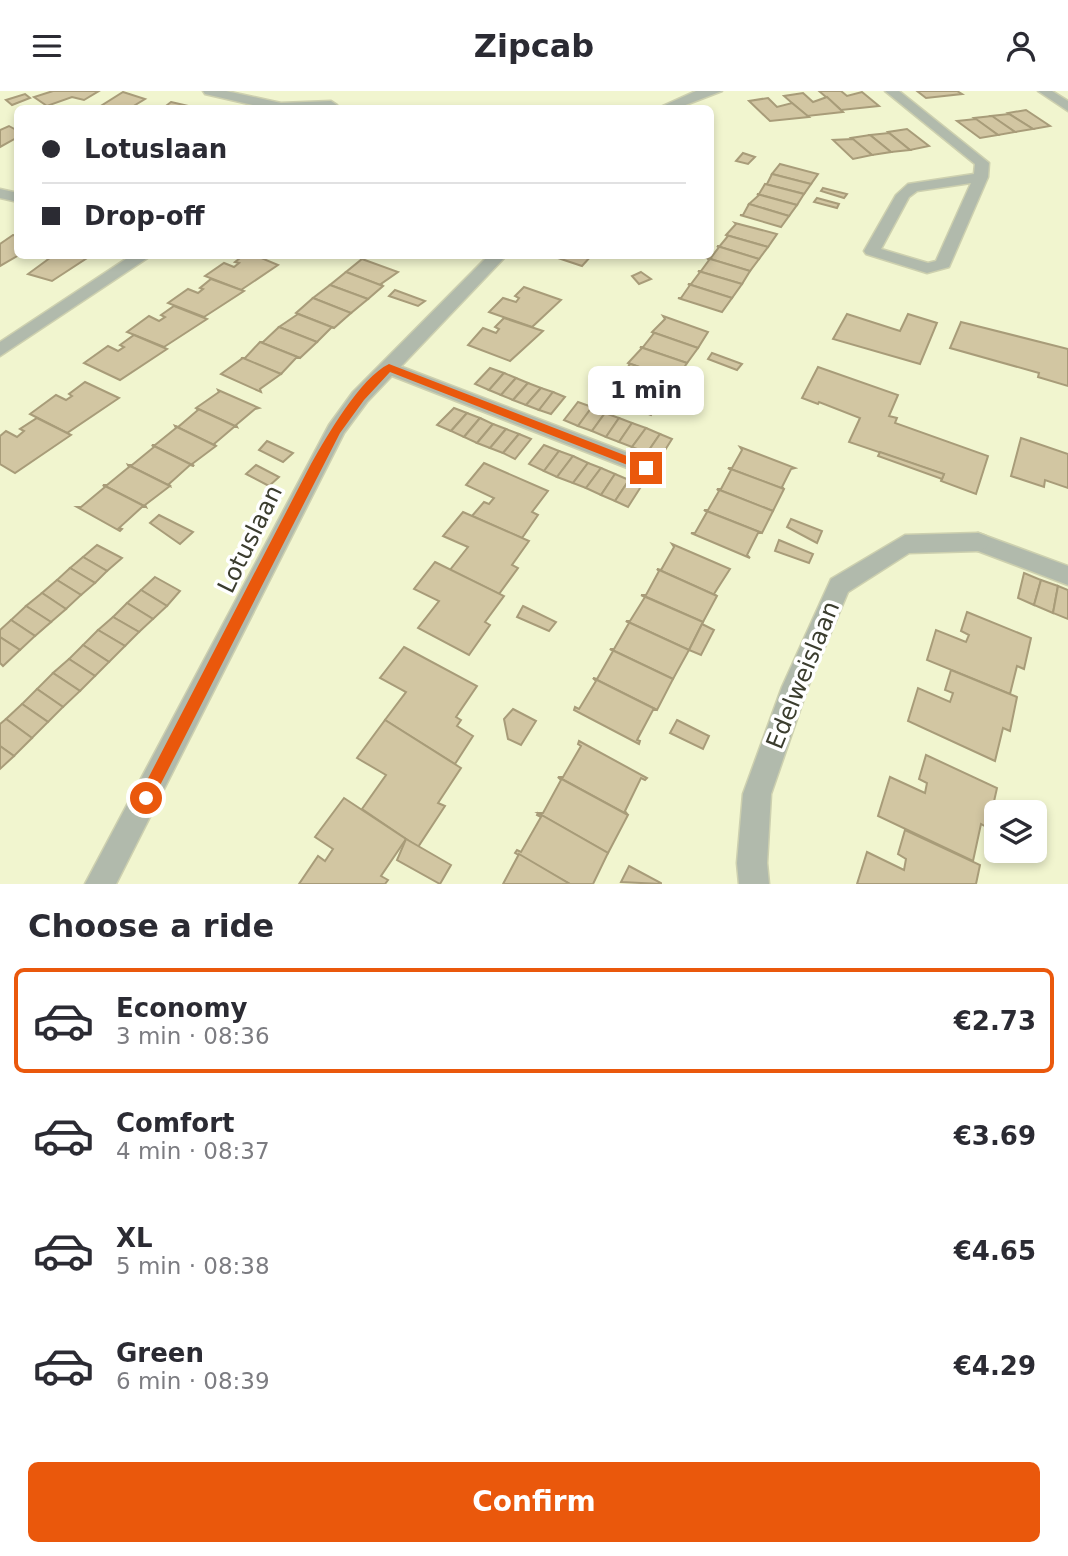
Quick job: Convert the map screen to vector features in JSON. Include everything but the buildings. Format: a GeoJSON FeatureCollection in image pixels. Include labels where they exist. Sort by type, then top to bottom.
{"type":"FeatureCollection","features":[{"type":"Feature","properties":{"kind":"street"},"geometry":{"type":"LineString","coordinates":[[209,91],[272,105]]}},
{"type":"Feature","properties":{"kind":"street"},"geometry":{"type":"LineString","coordinates":[[672,105],[716,91]]}},
{"type":"Feature","properties":{"kind":"street"},"geometry":{"type":"LineString","coordinates":[[891,91],[969,150],[982,163],[981,177],[943,264],[928,268],[872,251],[903,195],[913,187],[981,177]]}},
{"type":"Feature","properties":{"kind":"street"},"geometry":{"type":"LineString","coordinates":[[1044,91],[1068,107]]}},
{"type":"Feature","properties":{"kind":"street"},"geometry":{"type":"LineString","coordinates":[[298,105],[331,101]]}},
{"type":"Feature","properties":{"kind":"street"},"geometry":{"type":"LineString","coordinates":[[0,350],[138,259]]}},
{"type":"Feature","properties":{"kind":"street","name":"Lotuslaan"},"geometry":{"type":"LineString","coordinates":[[100,884],[336,430],[360,397],[495,259]]}},
{"type":"Feature","properties":{"kind":"street"},"geometry":{"type":"LineString","coordinates":[[389,368],[646,468]]}},
{"type":"Feature","properties":{"kind":"street","name":"Edelweislaan"},"geometry":{"type":"LineString","coordinates":[[754,884],[752,863],[757,793],[795,687],[839,586],[905,544],[978,542],[1068,576]]}},
{"type":"Feature","properties":{"kind":"route"},"geometry":{"type":"LineString","coordinates":[[146,798],[315,467],[336,430],[360,397],[389,368],[646,468]]}}]}
